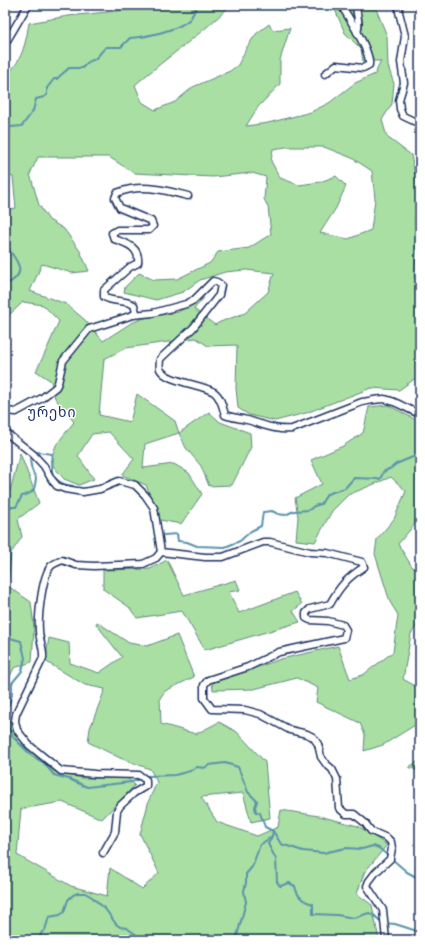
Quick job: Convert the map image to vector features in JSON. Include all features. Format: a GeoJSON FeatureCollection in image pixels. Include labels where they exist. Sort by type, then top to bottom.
{"type":"FeatureCollection","features":[{"type":"Feature","properties":{"kind":"street"},"geometry":{"type":"LineString","coordinates":[[5,44],[28,5]]}},
{"type":"Feature","properties":{"kind":"street"},"geometry":{"type":"LineString","coordinates":[[326,74],[336,65],[363,68],[369,65],[370,59],[357,32],[341,5]]}},
{"type":"Feature","properties":{"kind":"street"},"geometry":{"type":"LineString","coordinates":[[356,5],[359,27],[357,32]]}},
{"type":"Feature","properties":{"kind":"street"},"geometry":{"type":"LineString","coordinates":[[399,5],[399,12],[405,36],[401,62],[404,83],[399,100],[400,109],[403,116],[420,124]]}},
{"type":"Feature","properties":{"kind":"street"},"geometry":{"type":"LineString","coordinates":[[133,315],[136,312],[134,305],[129,302],[111,301],[104,297],[104,290],[130,267],[138,263],[139,256],[134,249],[125,243],[114,239],[112,233],[117,230],[149,230],[153,226],[151,221],[120,208],[115,198],[117,193],[127,189],[145,187],[160,188],[188,196]]}},
{"type":"Feature","properties":{"kind":"street"},"geometry":{"type":"LineString","coordinates":[[5,411],[16,412],[42,398],[56,387],[63,362],[89,329],[133,315],[153,313],[186,304],[194,300],[213,281],[221,285],[219,295],[193,328],[160,359],[160,368],[164,374],[179,381],[197,385],[215,392],[219,398],[225,415],[232,418],[245,419],[282,430],[292,429],[362,402],[384,399],[394,402],[412,412],[420,414]]}},
{"type":"Feature","properties":{"kind":"street"},"geometry":{"type":"LineString","coordinates":[[5,432],[33,454],[44,466],[57,486],[83,492],[100,489],[119,481],[135,485],[154,508],[162,552]]}},
{"type":"Feature","properties":{"kind":"street"},"geometry":{"type":"LineString","coordinates":[[162,552],[205,557],[223,557],[262,542],[270,542],[310,552],[327,553],[362,562],[364,566],[340,586],[330,604],[310,609],[306,613],[306,618],[310,620],[328,621],[343,625],[346,630],[346,635],[344,638],[279,652],[248,667],[208,680],[204,685],[204,698],[212,709],[245,710],[260,714],[290,730],[307,734],[318,744],[321,757],[332,769],[337,780],[339,808],[346,814],[354,814],[365,823],[371,831],[387,838],[391,842],[392,848],[390,859],[368,881],[367,886],[383,910],[386,940]]}},
{"type":"Feature","properties":{"kind":"street"},"geometry":{"type":"LineString","coordinates":[[103,853],[115,832],[117,811],[120,806],[134,793],[146,786],[146,780],[139,775],[95,774],[62,770],[29,745],[17,730],[15,721],[16,714],[43,658],[39,631],[42,592],[46,575],[52,565],[62,560],[76,565],[94,566],[143,564],[156,558],[162,552]]}},
{"type":"Feature","properties":{"kind":"green space"},"geometry":{"type":"Polygon","coordinates":[[[136,5],[231,5],[208,26],[135,85],[142,102],[155,110],[175,102],[193,87],[230,71],[238,65],[247,47],[256,34],[269,24],[273,30],[290,28],[280,60],[280,84],[258,107],[246,126],[268,123],[311,112],[329,103],[355,83],[375,74],[381,61],[363,61],[361,49],[345,33],[333,5],[377,5],[376,9],[387,36],[388,66],[394,84],[392,104],[382,120],[387,137],[411,155],[418,189],[415,222],[417,246],[414,278],[420,279],[420,375],[399,390],[371,388],[306,413],[275,421],[249,415],[238,408],[236,388],[237,345],[208,346],[196,338],[126,348],[104,359],[99,415],[130,422],[137,394],[175,421],[179,433],[145,444],[143,468],[174,464],[189,473],[202,494],[181,524],[160,520],[146,485],[122,475],[134,459],[109,432],[92,434],[78,456],[94,479],[79,485],[64,479],[50,462],[56,445],[74,422],[55,398],[51,381],[36,371],[59,321],[43,305],[23,302],[5,319],[5,210],[16,208],[13,177],[5,175],[5,75],[16,65],[22,52],[29,23],[68,16],[136,9],[136,5]],[[286,147],[273,149],[271,161],[280,178],[299,185],[320,182],[336,176],[346,186],[336,208],[320,233],[348,239],[371,230],[375,199],[372,171],[352,158],[324,147],[286,147]],[[38,157],[30,174],[39,205],[49,220],[64,229],[80,251],[89,271],[72,273],[42,264],[30,291],[66,304],[85,320],[103,341],[131,323],[144,318],[178,312],[204,298],[194,309],[215,325],[245,313],[268,292],[274,273],[246,270],[225,272],[200,280],[183,292],[156,300],[124,292],[125,287],[139,273],[154,280],[177,279],[210,263],[218,252],[249,248],[271,234],[268,207],[264,199],[266,177],[252,173],[213,177],[134,173],[109,157],[38,157]]]}},
{"type":"Feature","properties":{"kind":"green space"},"geometry":{"type":"Polygon","coordinates":[[[388,405],[420,422],[420,518],[398,544],[411,565],[420,574],[420,621],[411,634],[403,679],[417,687],[420,683],[420,722],[383,745],[364,751],[365,735],[360,723],[316,702],[318,688],[297,678],[254,689],[213,690],[212,683],[281,659],[338,646],[350,679],[363,675],[393,652],[398,615],[390,602],[375,554],[377,539],[394,519],[406,491],[391,477],[348,495],[332,511],[315,542],[296,540],[298,517],[295,498],[322,484],[311,460],[343,446],[363,433],[369,407],[388,405]]]}},
{"type":"Feature","properties":{"kind":"green space"},"geometry":{"type":"Polygon","coordinates":[[[209,412],[220,422],[250,433],[251,447],[232,485],[209,486],[201,466],[186,448],[179,433],[209,412]]]}},
{"type":"Feature","properties":{"kind":"green space"},"geometry":{"type":"Polygon","coordinates":[[[20,453],[39,503],[18,519],[22,537],[11,553],[8,586],[31,602],[34,627],[32,662],[14,668],[5,687],[5,492],[10,491],[20,453]]]}},
{"type":"Feature","properties":{"kind":"green space"},"geometry":{"type":"Polygon","coordinates":[[[167,560],[184,595],[236,580],[240,590],[229,592],[239,613],[295,592],[302,604],[293,611],[300,622],[205,650],[182,611],[137,618],[129,607],[103,589],[103,570],[150,569],[167,560]]]}},
{"type":"Feature","properties":{"kind":"green space"},"geometry":{"type":"Polygon","coordinates":[[[97,622],[129,643],[147,646],[177,635],[194,677],[165,691],[160,698],[161,724],[196,734],[219,722],[237,732],[265,762],[270,818],[251,822],[243,793],[201,797],[217,822],[257,836],[278,827],[281,810],[319,816],[358,826],[387,845],[364,873],[357,894],[372,905],[379,940],[5,940],[5,702],[9,720],[18,741],[55,772],[82,778],[127,778],[135,785],[102,819],[62,802],[21,809],[17,855],[71,886],[107,896],[110,868],[142,889],[159,873],[140,834],[149,800],[157,782],[150,769],[120,758],[88,742],[90,728],[105,689],[85,685],[45,661],[49,638],[69,643],[70,663],[99,673],[122,657],[96,624],[97,622]]]}},
{"type":"Feature","properties":{"kind":"green space"},"geometry":{"type":"Polygon","coordinates":[[[420,760],[420,772],[409,767],[420,760]]]}},
{"type":"Feature","properties":{"kind":"waterway"},"geometry":{"type":"LineString","coordinates":[[5,131],[11,127],[22,126],[33,111],[36,99],[47,95],[47,88],[54,79],[57,79],[69,68],[82,68],[88,62],[95,59],[106,47],[121,47],[130,38],[170,30],[185,23],[190,19],[198,5]]}},
{"type":"Feature","properties":{"kind":"waterway"},"geometry":{"type":"LineString","coordinates":[[5,180],[5,185]]}},
{"type":"Feature","properties":{"kind":"waterway"},"geometry":{"type":"LineString","coordinates":[[5,244],[19,266],[18,276],[5,285]]}},
{"type":"Feature","properties":{"kind":"waterway"},"geometry":{"type":"LineString","coordinates":[[5,506],[16,507],[22,496],[29,494],[33,490],[36,478],[31,468],[30,456],[37,452],[52,454],[52,470],[54,477],[62,483],[73,486]]}},
{"type":"Feature","properties":{"kind":"waterway"},"geometry":{"type":"LineString","coordinates":[[164,535],[177,534],[178,541],[187,542],[197,546],[225,547],[240,541],[251,531],[261,526],[263,512],[272,511],[285,515],[294,511],[309,510],[314,506],[321,504],[327,494],[345,488],[354,478],[379,479],[381,478],[383,472],[396,464],[420,454]]}},
{"type":"Feature","properties":{"kind":"waterway"},"geometry":{"type":"LineString","coordinates":[[5,547],[8,551],[6,561],[8,571],[5,574]]}},
{"type":"Feature","properties":{"kind":"waterway"},"geometry":{"type":"LineString","coordinates":[[5,628],[10,638],[21,641],[25,658],[22,671],[12,683],[12,695],[5,716]]}},
{"type":"Feature","properties":{"kind":"waterway"},"geometry":{"type":"LineString","coordinates":[[5,719],[13,737],[32,756],[44,763],[54,775],[69,779],[87,787],[131,782],[141,779]]}},
{"type":"Feature","properties":{"kind":"waterway"},"geometry":{"type":"LineString","coordinates":[[145,777],[175,775],[190,771],[197,767],[204,768],[209,765],[225,763],[238,767],[248,792],[257,801],[255,807],[256,812],[260,813],[265,827],[273,831],[281,844],[303,851],[323,853],[346,848],[362,849],[373,846],[379,848],[388,856]]}},
{"type":"Feature","properties":{"kind":"waterway"},"geometry":{"type":"LineString","coordinates":[[236,940],[246,902],[244,891],[246,874],[252,867],[260,845],[272,836],[273,831]]}},
{"type":"Feature","properties":{"kind":"waterway"},"geometry":{"type":"LineString","coordinates":[[272,836],[268,844],[276,859],[277,882],[280,886],[289,883],[295,886],[297,893],[301,898],[313,904],[313,914],[337,915],[354,918],[369,913],[375,916],[382,923],[395,924],[417,931],[420,936]]}},
{"type":"Feature","properties":{"kind":"waterway"},"geometry":{"type":"LineString","coordinates":[[392,859],[407,872],[420,879]]}},
{"type":"Feature","properties":{"kind":"waterway"},"geometry":{"type":"LineString","coordinates":[[38,940],[42,932],[45,930],[49,917],[60,915],[64,912],[68,900],[73,895],[78,893],[85,893],[92,897],[106,910],[116,924],[120,927],[127,928],[143,940]]}},
{"type":"Feature","properties":{"kind":"district","name":"ურეხი"},"geometry":{"type":"Point","coordinates":[52,412]}}]}
